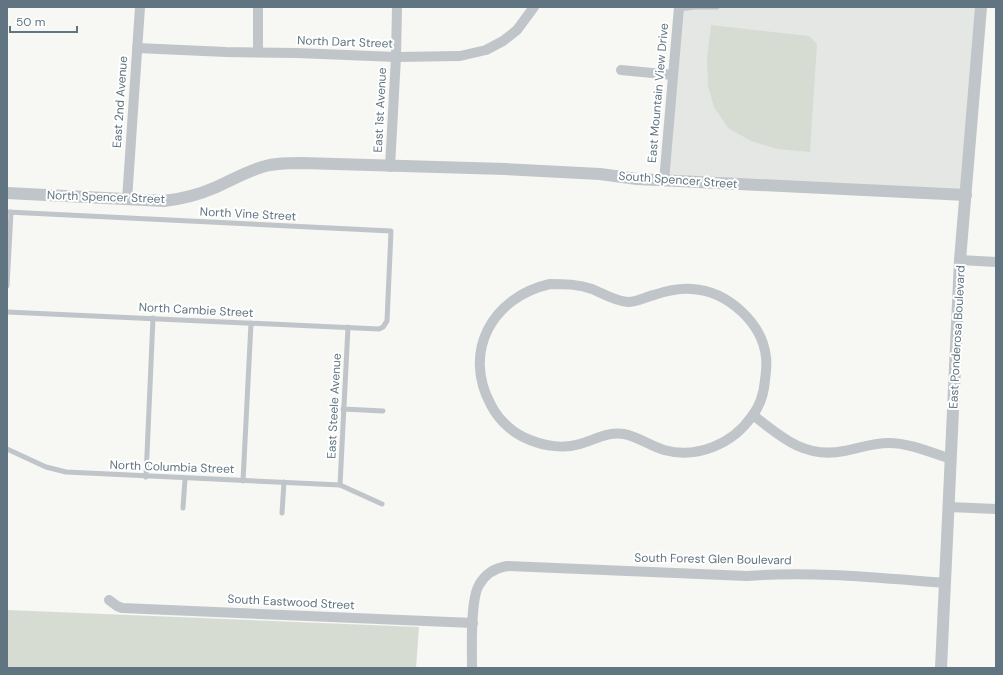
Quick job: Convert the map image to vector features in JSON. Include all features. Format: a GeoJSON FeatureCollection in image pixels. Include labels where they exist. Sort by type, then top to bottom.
{"type":"FeatureCollection","features":[{"type":"Feature","properties":{"kind":"street","name":"East 2nd Avenue"},"geometry":{"type":"LineString","coordinates":[[126,200],[140,7]]}},
{"type":"Feature","properties":{"kind":"street"},"geometry":{"type":"LineString","coordinates":[[258,7],[258,52]]}},
{"type":"Feature","properties":{"kind":"street","name":"East 1st Avenue"},"geometry":{"type":"LineString","coordinates":[[390,166],[396,57],[397,7]]}},
{"type":"Feature","properties":{"kind":"street","name":"North Dart Street"},"geometry":{"type":"LineString","coordinates":[[137,48],[396,57],[460,56],[486,50],[503,41],[517,30],[534,7]]}},
{"type":"Feature","properties":{"kind":"street","name":"East Ponderosa Boulevard"},"geometry":{"type":"LineString","coordinates":[[941,668],[960,260],[981,7]]}},
{"type":"Feature","properties":{"kind":"street","name":"East Mountain View Drive"},"geometry":{"type":"LineString","coordinates":[[664,181],[678,8]]}},
{"type":"Feature","properties":{"kind":"street"},"geometry":{"type":"LineString","coordinates":[[622,70],[673,75]]}},
{"type":"Feature","properties":{"kind":"street","name":"North Spencer Street"},"geometry":{"type":"LineString","coordinates":[[7,193],[164,201],[191,196],[215,188],[249,171],[274,164],[302,163],[390,166]]}},
{"type":"Feature","properties":{"kind":"street","name":"South Spencer Street"},"geometry":{"type":"LineString","coordinates":[[390,166],[505,169],[600,174],[664,181],[966,195]]}},
{"type":"Feature","properties":{"kind":"street"},"geometry":{"type":"LineString","coordinates":[[960,260],[996,262]]}},
{"type":"Feature","properties":{"kind":"street"},"geometry":{"type":"LineString","coordinates":[[550,284],[574,285],[591,289],[614,300],[630,302],[672,290],[693,289],[704,291],[728,301],[741,311],[753,325],[761,339],[767,365],[764,387],[753,415],[740,430],[722,444],[696,452],[682,453],[666,450],[636,437],[623,434],[604,436],[572,446],[560,447],[540,444],[529,440],[509,428],[493,409],[485,396],[479,370],[482,343],[490,324],[499,312],[516,297],[537,287],[550,284]]}},
{"type":"Feature","properties":{"kind":"street"},"geometry":{"type":"LineString","coordinates":[[753,415],[787,441],[800,448],[811,451],[827,453],[842,452],[870,444],[891,443],[906,445],[951,459]]}},
{"type":"Feature","properties":{"kind":"street"},"geometry":{"type":"LineString","coordinates":[[949,507],[996,510]]}},
{"type":"Feature","properties":{"kind":"street","name":"South Forest Glen Boulevard"},"geometry":{"type":"LineString","coordinates":[[473,623],[475,596],[478,585],[491,572],[501,567],[518,566],[747,576],[778,574],[822,575],[945,583]]}},
{"type":"Feature","properties":{"kind":"street","name":"South Eastwood Street"},"geometry":{"type":"LineString","coordinates":[[109,600],[122,608],[473,623]]}},
{"type":"Feature","properties":{"kind":"street"},"geometry":{"type":"LineString","coordinates":[[472,668],[473,623]]}},
{"type":"Feature","properties":{"kind":"lane"},"geometry":{"type":"LineString","coordinates":[[678,8],[717,7]]}},
{"type":"Feature","properties":{"kind":"lane"},"geometry":{"type":"LineString","coordinates":[[7,286],[9,212]]}},
{"type":"Feature","properties":{"kind":"lane","name":"North Vine Street"},"geometry":{"type":"LineString","coordinates":[[9,212],[391,231],[387,321],[383,327]]}},
{"type":"Feature","properties":{"kind":"lane","name":"North Cambie Street"},"geometry":{"type":"LineString","coordinates":[[7,312],[348,327],[383,327]]}},
{"type":"Feature","properties":{"kind":"lane"},"geometry":{"type":"LineString","coordinates":[[146,477],[153,318]]}},
{"type":"Feature","properties":{"kind":"lane"},"geometry":{"type":"LineString","coordinates":[[243,480],[251,323]]}},
{"type":"Feature","properties":{"kind":"lane","name":"East Steele Avenue"},"geometry":{"type":"LineString","coordinates":[[340,485],[348,327]]}},
{"type":"Feature","properties":{"kind":"lane"},"geometry":{"type":"LineString","coordinates":[[343,409],[383,411]]}},
{"type":"Feature","properties":{"kind":"lane","name":"North Columbia Street"},"geometry":{"type":"LineString","coordinates":[[7,449],[46,467],[66,472],[185,479],[243,480],[340,485]]}},
{"type":"Feature","properties":{"kind":"lane"},"geometry":{"type":"LineString","coordinates":[[183,508],[185,479]]}},
{"type":"Feature","properties":{"kind":"lane"},"geometry":{"type":"LineString","coordinates":[[282,512],[284,482]]}},
{"type":"Feature","properties":{"kind":"lane"},"geometry":{"type":"LineString","coordinates":[[340,485],[382,504]]}},
{"type":"Feature","properties":{"kind":"shaded area"},"geometry":{"type":"Polygon","coordinates":[[[678,7],[981,7],[966,195],[664,181],[678,7]]]}},
{"type":"Feature","properties":{"kind":"shaded area"},"geometry":{"type":"Polygon","coordinates":[[[711,25],[809,36],[817,44],[810,152],[777,149],[751,141],[728,128],[714,107],[708,86],[707,58],[711,25]]]}},
{"type":"Feature","properties":{"kind":"shaded area"},"geometry":{"type":"Polygon","coordinates":[[[7,610],[419,627],[416,668],[7,668],[7,610]]]}}]}
